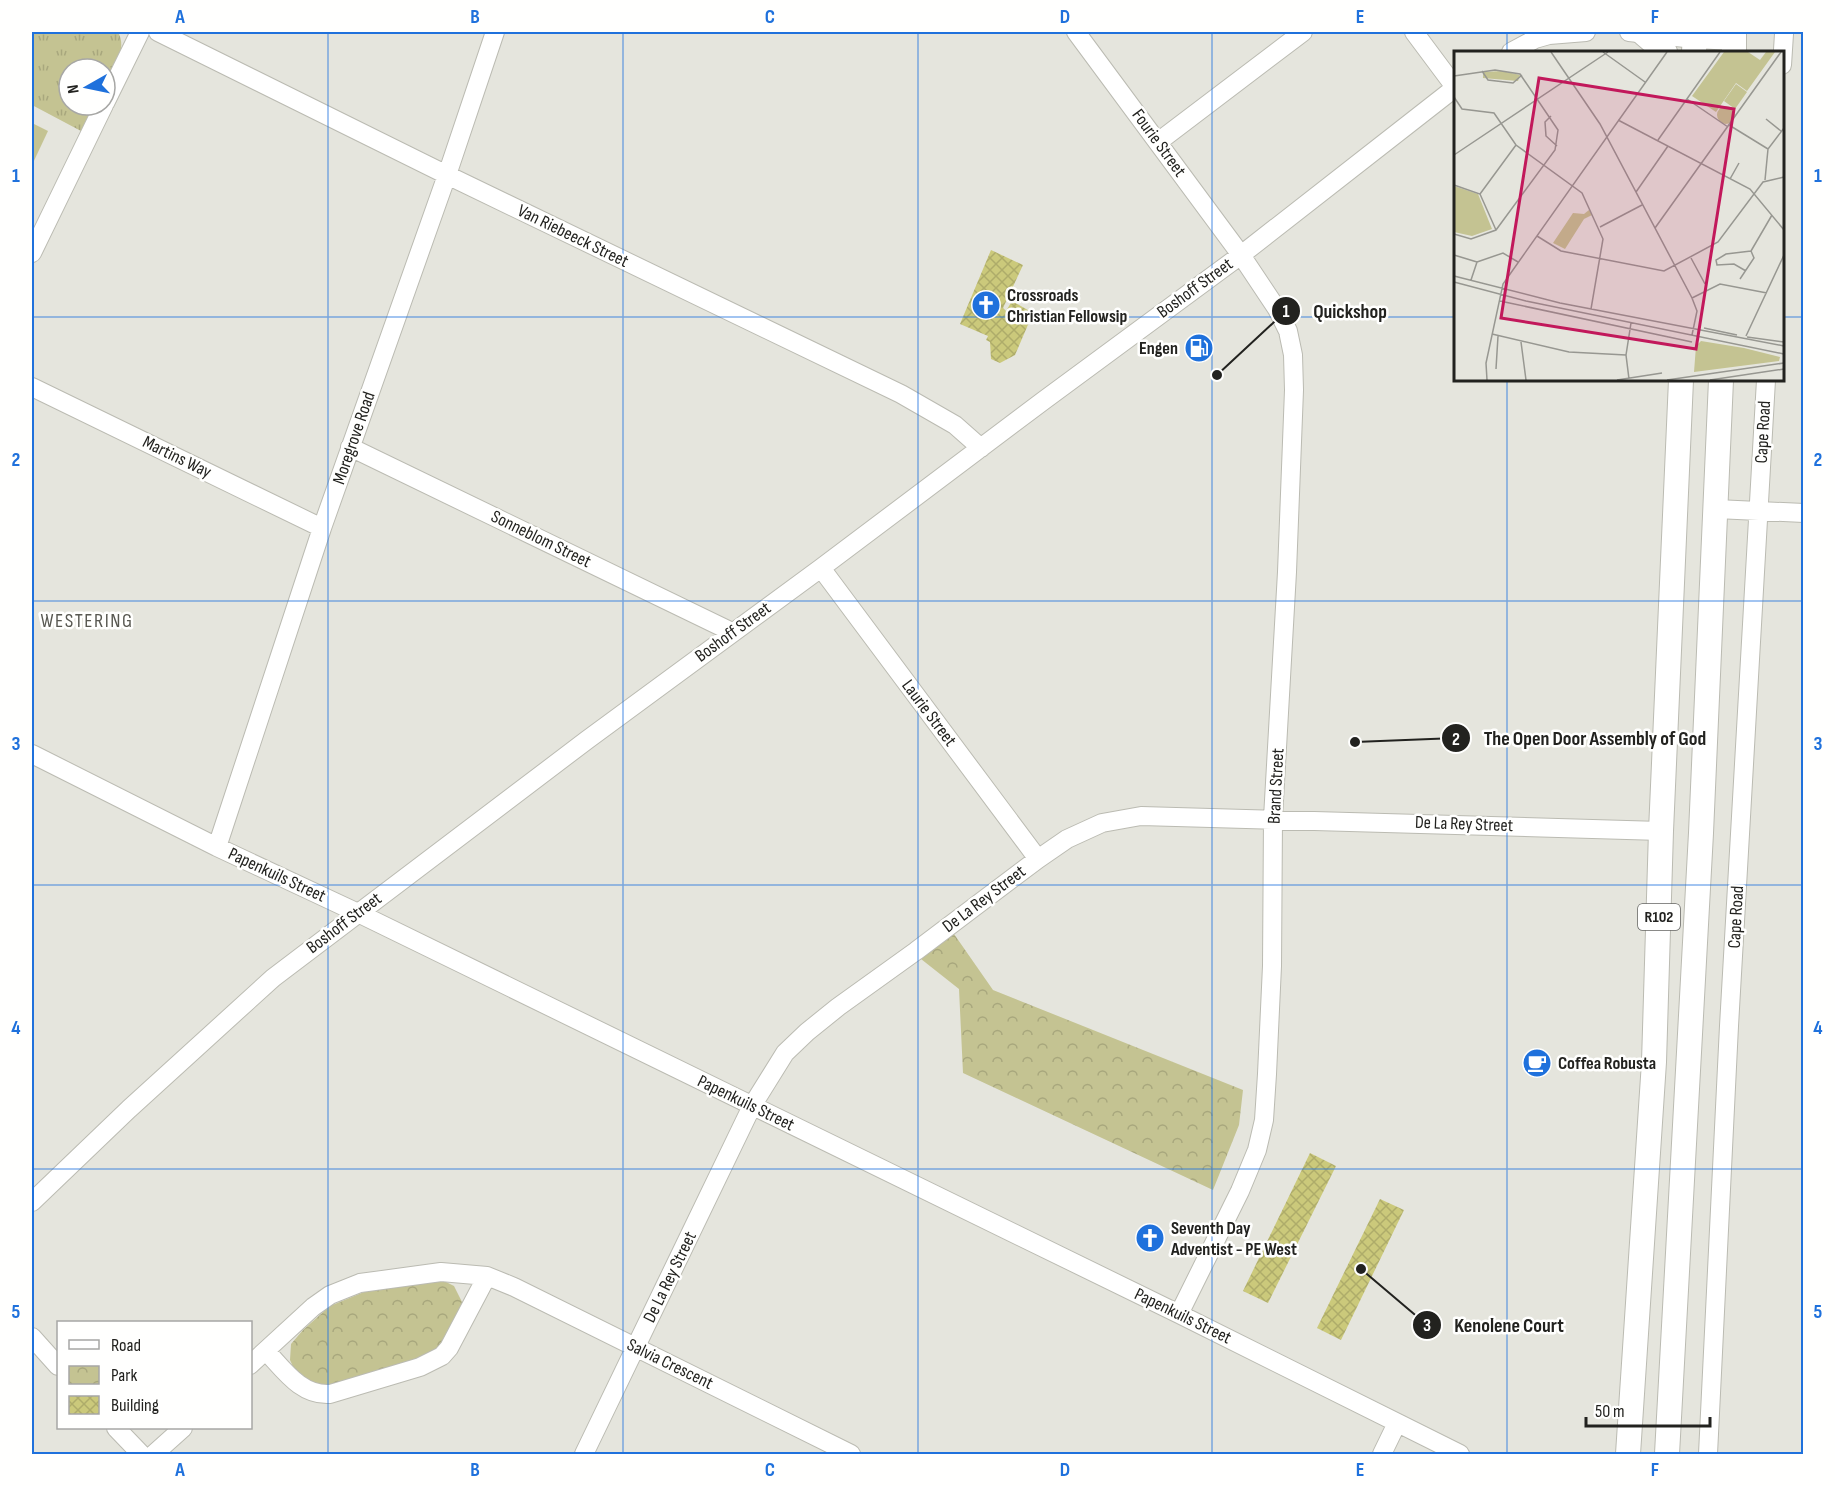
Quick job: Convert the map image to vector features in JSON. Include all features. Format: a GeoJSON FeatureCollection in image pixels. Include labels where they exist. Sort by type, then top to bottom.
{"type":"FeatureCollection","features":[{"type":"Feature","properties":{"kind":"main road"},"geometry":{"type":"LineString","coordinates":[[1637,33],[1664,51]]}},
{"type":"Feature","properties":{"kind":"main road","name":"R102"},"geometry":{"type":"LineString","coordinates":[[1628,1455],[1654,1062],[1661,831],[1681,381]]}},
{"type":"Feature","properties":{"kind":"main road","name":"R102"},"geometry":{"type":"LineString","coordinates":[[1667,1455],[1699,868],[1721,381]]}},
{"type":"Feature","properties":{"kind":"street"},"geometry":{"type":"LineString","coordinates":[[117,78],[140,32]]}},
{"type":"Feature","properties":{"kind":"street","name":"Van Riebeeck Street"},"geometry":{"type":"LineString","coordinates":[[158,32],[447,176],[901,394],[955,424],[981,448]]}},
{"type":"Feature","properties":{"kind":"street","name":"Moregrove Road"},"geometry":{"type":"LineString","coordinates":[[218,847],[322,528],[447,176],[495,32]]}},
{"type":"Feature","properties":{"kind":"street","name":"Fourie Street"},"geometry":{"type":"LineString","coordinates":[[1076,32],[1241,255]]}},
{"type":"Feature","properties":{"kind":"street"},"geometry":{"type":"LineString","coordinates":[[1158,142],[1303,32]]}},
{"type":"Feature","properties":{"kind":"street"},"geometry":{"type":"LineString","coordinates":[[1414,32],[1454,86]]}},
{"type":"Feature","properties":{"kind":"street"},"geometry":{"type":"LineString","coordinates":[[1513,51],[1535,39],[1549,35],[1586,32]]}},
{"type":"Feature","properties":{"kind":"street"},"geometry":{"type":"LineString","coordinates":[[1637,33],[1694,41],[1734,42]]}},
{"type":"Feature","properties":{"kind":"street"},"geometry":{"type":"LineString","coordinates":[[1783,51],[1784,34]]}},
{"type":"Feature","properties":{"kind":"street","name":"Boshoff Street"},"geometry":{"type":"LineString","coordinates":[[32,1202],[129,1109],[273,978],[587,740],[1241,255],[1454,88]]}},
{"type":"Feature","properties":{"kind":"street"},"geometry":{"type":"LineString","coordinates":[[32,253],[98,117]]}},
{"type":"Feature","properties":{"kind":"street","name":"Brand Street"},"geometry":{"type":"LineString","coordinates":[[1179,1314],[1240,1191],[1257,1150],[1264,1120],[1268,1074],[1274,818],[1294,402],[1293,355],[1288,331],[1277,309],[1241,255]]}},
{"type":"Feature","properties":{"kind":"street","name":"Cape Road"},"geometry":{"type":"LineString","coordinates":[[1708,1455],[1729,1026],[1766,381]]}},
{"type":"Feature","properties":{"kind":"street","name":"Martins Way"},"geometry":{"type":"LineString","coordinates":[[32,387],[322,528]]}},
{"type":"Feature","properties":{"kind":"street","name":"Sonneblom Street"},"geometry":{"type":"LineString","coordinates":[[350,447],[732,632]]}},
{"type":"Feature","properties":{"kind":"street"},"geometry":{"type":"LineString","coordinates":[[1716,509],[1803,513]]}},
{"type":"Feature","properties":{"kind":"street","name":"Laurie Street"},"geometry":{"type":"LineString","coordinates":[[821,568],[1038,859]]}},
{"type":"Feature","properties":{"kind":"street","name":"Papenkuils Street"},"geometry":{"type":"LineString","coordinates":[[32,754],[218,847],[358,913],[1179,1314],[1460,1455]]}},
{"type":"Feature","properties":{"kind":"street","name":"De La Rey Street"},"geometry":{"type":"LineString","coordinates":[[584,1455],[752,1106],[785,1053],[807,1032],[1067,839],[1088,828],[1122,818],[1141,816],[1274,818],[1661,831]]}},
{"type":"Feature","properties":{"kind":"street","name":"Salvia Crescent"},"geometry":{"type":"LineString","coordinates":[[252,1363],[314,1306],[330,1295],[360,1283],[441,1272],[487,1276],[514,1287],[851,1455]]}},
{"type":"Feature","properties":{"kind":"street"},"geometry":{"type":"LineString","coordinates":[[266,1351],[306,1390],[321,1394],[330,1394],[420,1367],[436,1360],[449,1348],[487,1276]]}},
{"type":"Feature","properties":{"kind":"street"},"geometry":{"type":"LineString","coordinates":[[32,1337],[57,1365]]}},
{"type":"Feature","properties":{"kind":"street"},"geometry":{"type":"LineString","coordinates":[[1382,1455],[1397,1423]]}},
{"type":"Feature","properties":{"kind":"street"},"geometry":{"type":"LineString","coordinates":[[117,1429],[141,1455]]}},
{"type":"Feature","properties":{"kind":"street"},"geometry":{"type":"LineString","coordinates":[[154,1455],[182,1429]]}},
{"type":"Feature","properties":{"kind":"green space"},"geometry":{"type":"Polygon","coordinates":[[[32,32],[118,32],[121,45],[117,60],[117,57],[57,57],[57,117],[88,117],[81,131],[32,105],[32,32]]]}},
{"type":"Feature","properties":{"kind":"green space"},"geometry":{"type":"Polygon","coordinates":[[[32,123],[48,131],[32,165],[32,123]]]}},
{"type":"Feature","properties":{"kind":"green space"},"geometry":{"type":"Polygon","coordinates":[[[954,934],[993,990],[1243,1090],[1239,1125],[1213,1190],[963,1073],[959,989],[921,959],[954,934]]]}},
{"type":"Feature","properties":{"kind":"green space"},"geometry":{"type":"Polygon","coordinates":[[[434,1281],[446,1282],[454,1286],[462,1302],[454,1328],[429,1358],[320,1389],[296,1373],[290,1360],[291,1344],[330,1306],[364,1292],[434,1281]]]}},
{"type":"Feature","properties":{"kind":"building","name":"Crossroads Christian Fellowsip"},"geometry":{"type":"Polygon","coordinates":[[[991,250],[1023,265],[1003,308],[1006,311],[1012,301],[1033,313],[1015,355],[1000,363],[991,359],[990,342],[986,340],[988,336],[960,324],[991,250]]]}},
{"type":"Feature","properties":{"kind":"building"},"geometry":{"type":"Polygon","coordinates":[[[1310,1153],[1336,1166],[1268,1303],[1243,1291],[1310,1153]]]}},
{"type":"Feature","properties":{"kind":"building"},"geometry":{"type":"Polygon","coordinates":[[[1380,1199],[1404,1210],[1341,1340],[1317,1328],[1380,1199]]]}},
{"type":"Feature","properties":{"kind":"place","name":"Crossroads Christian Fellowsip"},"geometry":{"type":"Point","coordinates":[986,305]}},
{"type":"Feature","properties":{"kind":"place","name":"Engen"},"geometry":{"type":"Point","coordinates":[1199,348]}},
{"type":"Feature","properties":{"kind":"place","name":"Quickshop"},"geometry":{"type":"Point","coordinates":[1217,375]}},
{"type":"Feature","properties":{"kind":"place","name":"The Open Door Assembly of God"},"geometry":{"type":"Point","coordinates":[1355,742]}},
{"type":"Feature","properties":{"kind":"place","name":"Coffea Robusta"},"geometry":{"type":"Point","coordinates":[1537,1063]}},
{"type":"Feature","properties":{"kind":"place","name":"Seventh Day Adventist - PE West"},"geometry":{"type":"Point","coordinates":[1150,1238]}},
{"type":"Feature","properties":{"kind":"place","name":"Kenolene Court"},"geometry":{"type":"Point","coordinates":[1361,1269]}},
{"type":"Feature","properties":{"kind":"district","name":"WESTERING"},"geometry":{"type":"Point","coordinates":[87,621]}}]}
